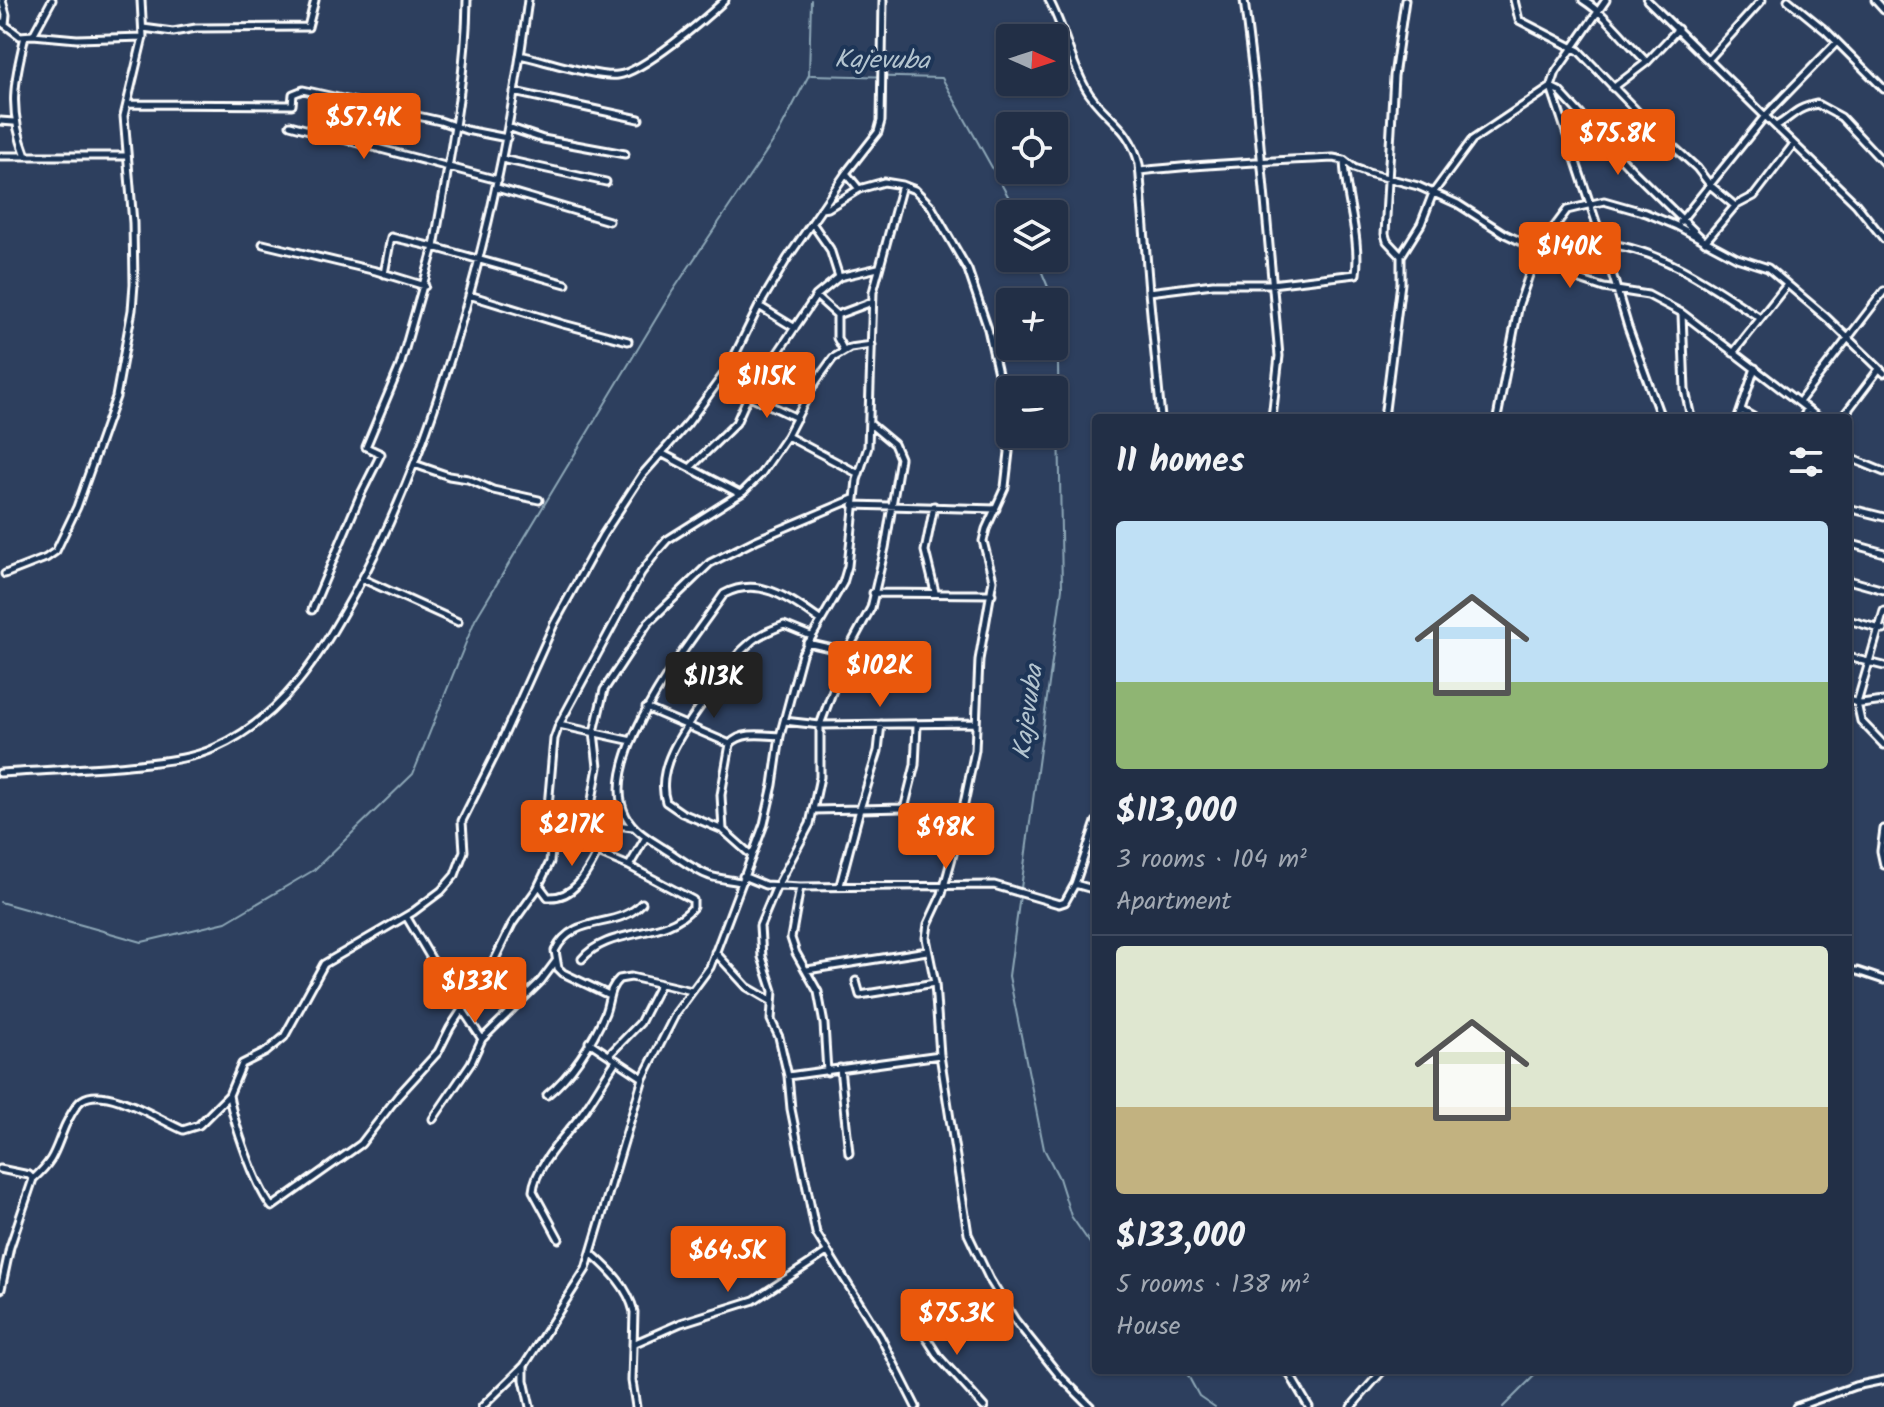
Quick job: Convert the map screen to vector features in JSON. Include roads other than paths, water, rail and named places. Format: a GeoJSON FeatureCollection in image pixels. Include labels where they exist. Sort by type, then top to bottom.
{"type":"FeatureCollection","features":[{"type":"Feature","properties":{"kind":"street"},"geometry":{"type":"LineString","coordinates":[[2,0],[6,15],[2,23],[16,34],[77,39],[143,37]]}},
{"type":"Feature","properties":{"kind":"street"},"geometry":{"type":"LineString","coordinates":[[33,35],[52,0]]}},
{"type":"Feature","properties":{"kind":"street"},"geometry":{"type":"LineString","coordinates":[[5,574],[56,551],[77,507],[116,397],[134,284],[124,116],[143,37],[141,0]]}},
{"type":"Feature","properties":{"kind":"street"},"geometry":{"type":"LineString","coordinates":[[143,28],[173,32],[196,28],[308,27],[315,0]]}},
{"type":"Feature","properties":{"kind":"street"},"geometry":{"type":"LineString","coordinates":[[312,610],[381,454],[366,447],[400,366],[425,286],[453,126],[462,92],[467,0]]}},
{"type":"Feature","properties":{"kind":"street"},"geometry":{"type":"LineString","coordinates":[[0,773],[157,762],[201,754],[227,742],[275,706],[321,653],[363,579],[414,464],[447,374],[497,188],[528,0]]}},
{"type":"Feature","properties":{"kind":"street"},"geometry":{"type":"LineString","coordinates":[[520,55],[618,76],[683,37],[725,0]]}},
{"type":"Feature","properties":{"kind":"street"},"geometry":{"type":"LineString","coordinates":[[1,1289],[2,1263],[33,1179],[50,1164],[70,1117],[83,1099],[121,1100],[185,1130],[199,1125],[229,1095],[242,1064],[273,1047],[289,1030],[320,967],[406,916],[441,891],[455,875],[464,851],[462,821],[554,624],[603,535],[642,475],[688,423],[729,367],[759,306],[820,209],[880,127],[883,0]]}},
{"type":"Feature","properties":{"kind":"street"},"geometry":{"type":"LineString","coordinates":[[1049,0],[1086,88],[1126,133],[1136,150],[1161,414]]}},
{"type":"Feature","properties":{"kind":"street"},"geometry":{"type":"LineString","coordinates":[[1244,0],[1279,356],[1272,414]]}},
{"type":"Feature","properties":{"kind":"street"},"geometry":{"type":"LineString","coordinates":[[1401,256],[1387,241],[1385,234],[1394,76],[1405,0]]}},
{"type":"Feature","properties":{"kind":"street"},"geometry":{"type":"LineString","coordinates":[[1514,0],[1519,20],[1579,51],[1697,168],[1710,185],[1735,206]]}},
{"type":"Feature","properties":{"kind":"street"},"geometry":{"type":"LineString","coordinates":[[1583,0],[1598,10],[1647,62]]}},
{"type":"Feature","properties":{"kind":"street"},"geometry":{"type":"LineString","coordinates":[[1606,0],[1556,72],[1551,87],[1660,414]]}},
{"type":"Feature","properties":{"kind":"street"},"geometry":{"type":"LineString","coordinates":[[1648,0],[1856,204],[1884,239]]}},
{"type":"Feature","properties":{"kind":"street"},"geometry":{"type":"LineString","coordinates":[[1708,60],[1762,0]]}},
{"type":"Feature","properties":{"kind":"street"},"geometry":{"type":"LineString","coordinates":[[1788,0],[1837,42],[1884,89]]}},
{"type":"Feature","properties":{"kind":"street"},"geometry":{"type":"LineString","coordinates":[[1875,0],[1884,10]]}},
{"type":"Feature","properties":{"kind":"street"},"geometry":{"type":"LineString","coordinates":[[1613,88],[1647,62],[1678,29]]}},
{"type":"Feature","properties":{"kind":"street"},"geometry":{"type":"LineString","coordinates":[[25,36],[16,85],[14,122],[26,156]]}},
{"type":"Feature","properties":{"kind":"street"},"geometry":{"type":"LineString","coordinates":[[1680,223],[1765,116],[1837,42]]}},
{"type":"Feature","properties":{"kind":"street"},"geometry":{"type":"LineString","coordinates":[[1385,414],[1401,283],[1401,256],[1421,224],[1433,193],[1472,140],[1551,87]]}},
{"type":"Feature","properties":{"kind":"street"},"geometry":{"type":"LineString","coordinates":[[1551,87],[1569,100],[1680,223],[1705,242],[1750,264],[1768,268],[1882,371],[1845,414]]}},
{"type":"Feature","properties":{"kind":"street"},"geometry":{"type":"LineString","coordinates":[[128,104],[292,105],[293,94],[303,90],[507,138]]}},
{"type":"Feature","properties":{"kind":"street"},"geometry":{"type":"LineString","coordinates":[[514,92],[639,119]]}},
{"type":"Feature","properties":{"kind":"street"},"geometry":{"type":"LineString","coordinates":[[1775,126],[1788,114],[1817,104],[1841,117],[1884,163]]}},
{"type":"Feature","properties":{"kind":"street"},"geometry":{"type":"LineString","coordinates":[[0,121],[14,122]]}},
{"type":"Feature","properties":{"kind":"street"},"geometry":{"type":"LineString","coordinates":[[290,125],[498,180]]}},
{"type":"Feature","properties":{"kind":"street"},"geometry":{"type":"LineString","coordinates":[[508,127],[543,139],[625,154]]}},
{"type":"Feature","properties":{"kind":"street"},"geometry":{"type":"LineString","coordinates":[[1705,242],[1735,206],[1754,196],[1793,145]]}},
{"type":"Feature","properties":{"kind":"street"},"geometry":{"type":"LineString","coordinates":[[0,156],[127,156]]}},
{"type":"Feature","properties":{"kind":"street"},"geometry":{"type":"LineString","coordinates":[[502,159],[606,182]]}},
{"type":"Feature","properties":{"kind":"street"},"geometry":{"type":"LineString","coordinates":[[1140,171],[1197,164],[1344,160],[1354,168],[1433,193],[1474,213],[1505,234],[1538,249],[1580,280],[1648,295],[1682,313],[1814,414]]}},
{"type":"Feature","properties":{"kind":"street"},"geometry":{"type":"LineString","coordinates":[[1149,292],[1213,284],[1271,284],[1356,274],[1344,160]]}},
{"type":"Feature","properties":{"kind":"street"},"geometry":{"type":"LineString","coordinates":[[846,173],[859,189]]}},
{"type":"Feature","properties":{"kind":"street"},"geometry":{"type":"LineString","coordinates":[[820,209],[828,208],[859,189],[884,182],[902,185],[924,197],[949,233],[968,270],[988,329],[1006,412],[1009,452],[1005,487],[983,541],[992,569],[992,594],[979,660],[972,767],[944,885],[928,924],[927,951],[935,983],[940,1055],[968,1234],[990,1280],[1015,1320],[1059,1375],[1091,1407]]}},
{"type":"Feature","properties":{"kind":"street"},"geometry":{"type":"LineString","coordinates":[[482,1407],[524,1366],[570,1296],[592,1254],[643,1078],[676,1013],[706,974],[759,838],[770,803],[780,736],[797,671],[807,643],[845,576],[859,474],[867,455],[872,302],[878,268],[902,185]]}},
{"type":"Feature","properties":{"kind":"street"},"geometry":{"type":"LineString","coordinates":[[497,188],[609,221]]}},
{"type":"Feature","properties":{"kind":"street"},"geometry":{"type":"LineString","coordinates":[[1498,414],[1519,304],[1538,249],[1567,210],[1604,201],[1680,223]]}},
{"type":"Feature","properties":{"kind":"street"},"geometry":{"type":"LineString","coordinates":[[812,223],[830,249],[839,277]]}},
{"type":"Feature","properties":{"kind":"street"},"geometry":{"type":"LineString","coordinates":[[384,274],[391,237],[566,284]]}},
{"type":"Feature","properties":{"kind":"street"},"geometry":{"type":"LineString","coordinates":[[1603,243],[1632,246],[1661,259],[1695,276],[1760,318]]}},
{"type":"Feature","properties":{"kind":"street"},"geometry":{"type":"LineString","coordinates":[[263,244],[425,286]]}},
{"type":"Feature","properties":{"kind":"street"},"geometry":{"type":"LineString","coordinates":[[691,467],[736,423],[754,383],[816,296],[839,277],[878,268]]}},
{"type":"Feature","properties":{"kind":"street"},"geometry":{"type":"LineString","coordinates":[[1733,353],[1786,286]]}},
{"type":"Feature","properties":{"kind":"street"},"geometry":{"type":"LineString","coordinates":[[1799,402],[1884,291]]}},
{"type":"Feature","properties":{"kind":"street"},"geometry":{"type":"LineString","coordinates":[[469,295],[628,341]]}},
{"type":"Feature","properties":{"kind":"street"},"geometry":{"type":"LineString","coordinates":[[816,296],[837,315],[837,338],[844,351]]}},
{"type":"Feature","properties":{"kind":"street"},"geometry":{"type":"LineString","coordinates":[[837,315],[872,302]]}},
{"type":"Feature","properties":{"kind":"street"},"geometry":{"type":"LineString","coordinates":[[759,306],[795,328]]}},
{"type":"Feature","properties":{"kind":"street"},"geometry":{"type":"LineString","coordinates":[[1682,313],[1685,390],[1690,414]]}},
{"type":"Feature","properties":{"kind":"street"},"geometry":{"type":"LineString","coordinates":[[229,1095],[231,1111],[259,1188],[272,1207],[361,1144],[438,1052],[495,959],[512,924],[539,885],[550,862],[551,850],[546,829],[554,739],[641,573],[667,540],[740,494],[761,474],[787,436],[827,365],[844,351],[860,345],[872,345]]}},
{"type":"Feature","properties":{"kind":"street"},"geometry":{"type":"LineString","coordinates":[[1740,414],[1755,368]]}},
{"type":"Feature","properties":{"kind":"street"},"geometry":{"type":"LineString","coordinates":[[750,396],[797,418]]}},
{"type":"Feature","properties":{"kind":"street"},"geometry":{"type":"LineString","coordinates":[[1805,414],[1807,409]]}},
{"type":"Feature","properties":{"kind":"street"},"geometry":{"type":"LineString","coordinates":[[1741,410],[1748,414]]}},
{"type":"Feature","properties":{"kind":"street"},"geometry":{"type":"LineString","coordinates":[[869,423],[894,444],[900,464],[871,608],[847,652],[820,725],[820,777],[808,830],[777,885],[760,926],[763,960],[771,982],[771,1020],[779,1037],[788,1076],[791,1109],[816,1233],[880,1336],[916,1407]]}},
{"type":"Feature","properties":{"kind":"street"},"geometry":{"type":"LineString","coordinates":[[787,436],[859,474]]}},
{"type":"Feature","properties":{"kind":"street"},"geometry":{"type":"LineString","coordinates":[[661,453],[740,494]]}},
{"type":"Feature","properties":{"kind":"street"},"geometry":{"type":"LineString","coordinates":[[1852,459],[1884,472]]}},
{"type":"Feature","properties":{"kind":"street"},"geometry":{"type":"LineString","coordinates":[[414,464],[468,479],[493,490],[539,500]]}},
{"type":"Feature","properties":{"kind":"street"},"geometry":{"type":"LineString","coordinates":[[582,959],[588,952],[604,944],[670,925],[693,907],[693,900],[603,855],[588,819],[597,777],[594,732],[604,690],[648,623],[690,581],[719,558],[854,502],[996,509]]}},
{"type":"Feature","properties":{"kind":"street"},"geometry":{"type":"LineString","coordinates":[[934,506],[925,551],[935,592]]}},
{"type":"Feature","properties":{"kind":"street"},"geometry":{"type":"LineString","coordinates":[[1852,509],[1884,517]]}},
{"type":"Feature","properties":{"kind":"street"},"geometry":{"type":"LineString","coordinates":[[1852,544],[1884,553]]}},
{"type":"Feature","properties":{"kind":"street"},"geometry":{"type":"LineString","coordinates":[[363,579],[458,622]]}},
{"type":"Feature","properties":{"kind":"street"},"geometry":{"type":"LineString","coordinates":[[1852,581],[1884,590]]}},
{"type":"Feature","properties":{"kind":"street"},"geometry":{"type":"LineString","coordinates":[[820,620],[767,589],[748,585],[724,594],[646,708],[632,741],[625,762],[620,799],[625,815],[634,827],[713,877],[800,887],[994,885],[1063,904],[1075,884],[1092,834]]}},
{"type":"Feature","properties":{"kind":"street"},"geometry":{"type":"LineString","coordinates":[[873,593],[992,594]]}},
{"type":"Feature","properties":{"kind":"street"},"geometry":{"type":"LineString","coordinates":[[1852,700],[1882,629],[1884,611]]}},
{"type":"Feature","properties":{"kind":"street"},"geometry":{"type":"LineString","coordinates":[[1852,621],[1882,629]]}},
{"type":"Feature","properties":{"kind":"street"},"geometry":{"type":"LineString","coordinates":[[751,855],[723,830],[670,807],[664,797],[671,753],[736,656],[761,634],[784,625],[811,636]]}},
{"type":"Feature","properties":{"kind":"street"},"geometry":{"type":"LineString","coordinates":[[807,643],[847,652]]}},
{"type":"Feature","properties":{"kind":"street"},"geometry":{"type":"LineString","coordinates":[[1852,658],[1884,666]]}},
{"type":"Feature","properties":{"kind":"street"},"geometry":{"type":"LineString","coordinates":[[1852,703],[1884,701]]}},
{"type":"Feature","properties":{"kind":"street"},"geometry":{"type":"LineString","coordinates":[[1852,705],[1861,721],[1884,745]]}},
{"type":"Feature","properties":{"kind":"street"},"geometry":{"type":"LineString","coordinates":[[646,708],[730,744]]}},
{"type":"Feature","properties":{"kind":"street"},"geometry":{"type":"LineString","coordinates":[[784,721],[820,725],[975,723]]}},
{"type":"Feature","properties":{"kind":"street"},"geometry":{"type":"LineString","coordinates":[[840,885],[878,751],[881,724]]}},
{"type":"Feature","properties":{"kind":"street"},"geometry":{"type":"LineString","coordinates":[[559,725],[632,741]]}},
{"type":"Feature","properties":{"kind":"street"},"geometry":{"type":"LineString","coordinates":[[814,810],[904,807],[915,765],[917,726]]}},
{"type":"Feature","properties":{"kind":"street"},"geometry":{"type":"LineString","coordinates":[[723,830],[721,795],[730,744],[747,735],[780,736]]}},
{"type":"Feature","properties":{"kind":"street"},"geometry":{"type":"LineString","coordinates":[[549,810],[634,827]]}},
{"type":"Feature","properties":{"kind":"street"},"geometry":{"type":"LineString","coordinates":[[1884,829],[1881,851],[1884,865]]}},
{"type":"Feature","properties":{"kind":"street"},"geometry":{"type":"LineString","coordinates":[[629,866],[646,837]]}},
{"type":"Feature","properties":{"kind":"street"},"geometry":{"type":"LineString","coordinates":[[539,885],[548,897],[565,895],[583,878],[599,850]]}},
{"type":"Feature","properties":{"kind":"street"},"geometry":{"type":"LineString","coordinates":[[1075,884],[1092,889]]}},
{"type":"Feature","properties":{"kind":"street"},"geometry":{"type":"LineString","coordinates":[[800,887],[791,938],[821,1002],[827,1072]]}},
{"type":"Feature","properties":{"kind":"street"},"geometry":{"type":"LineString","coordinates":[[609,995],[563,973],[558,968],[555,951],[566,934],[625,916],[642,903]]}},
{"type":"Feature","properties":{"kind":"street"},"geometry":{"type":"LineString","coordinates":[[406,916],[432,960],[459,993],[464,1012],[482,1039]]}},
{"type":"Feature","properties":{"kind":"street"},"geometry":{"type":"LineString","coordinates":[[807,970],[927,951]]}},
{"type":"Feature","properties":{"kind":"street"},"geometry":{"type":"LineString","coordinates":[[715,952],[747,987],[771,1001]]}},
{"type":"Feature","properties":{"kind":"street"},"geometry":{"type":"LineString","coordinates":[[433,1119],[471,1063],[482,1039],[541,981],[556,961]]}},
{"type":"Feature","properties":{"kind":"street"},"geometry":{"type":"LineString","coordinates":[[1852,971],[1884,980]]}},
{"type":"Feature","properties":{"kind":"street"},"geometry":{"type":"LineString","coordinates":[[547,1095],[570,1072],[589,1042],[604,1015],[615,982],[624,977],[692,991]]}},
{"type":"Feature","properties":{"kind":"street"},"geometry":{"type":"LineString","coordinates":[[856,981],[860,995],[935,983]]}},
{"type":"Feature","properties":{"kind":"street"},"geometry":{"type":"LineString","coordinates":[[609,1055],[640,1023],[660,984]]}},
{"type":"Feature","properties":{"kind":"street"},"geometry":{"type":"LineString","coordinates":[[589,1042],[643,1078]]}},
{"type":"Feature","properties":{"kind":"street"},"geometry":{"type":"LineString","coordinates":[[788,1076],[940,1055]]}},
{"type":"Feature","properties":{"kind":"street"},"geometry":{"type":"LineString","coordinates":[[559,1239],[533,1191],[534,1183],[616,1061]]}},
{"type":"Feature","properties":{"kind":"street"},"geometry":{"type":"LineString","coordinates":[[840,1068],[849,1153]]}},
{"type":"Feature","properties":{"kind":"street"},"geometry":{"type":"LineString","coordinates":[[0,1169],[33,1179]]}},
{"type":"Feature","properties":{"kind":"street"},"geometry":{"type":"LineString","coordinates":[[633,1344],[681,1323],[754,1300],[827,1252]]}},
{"type":"Feature","properties":{"kind":"street"},"geometry":{"type":"LineString","coordinates":[[592,1254],[613,1273],[631,1301],[634,1312],[632,1381],[636,1407]]}},
{"type":"Feature","properties":{"kind":"street"},"geometry":{"type":"LineString","coordinates":[[915,1320],[938,1356],[984,1407]]}},
{"type":"Feature","properties":{"kind":"street"},"geometry":{"type":"LineString","coordinates":[[524,1366],[530,1407]]}},
{"type":"Feature","properties":{"kind":"street"},"geometry":{"type":"LineString","coordinates":[[1289,1374],[1309,1407]]}},
{"type":"Feature","properties":{"kind":"street"},"geometry":{"type":"LineString","coordinates":[[1351,1407],[1380,1374]]}},
{"type":"Feature","properties":{"kind":"street"},"geometry":{"type":"LineString","coordinates":[[1796,1407],[1855,1386],[1884,1380]]}},
{"type":"Feature","properties":{"kind":"waterway"},"geometry":{"type":"LineString","coordinates":[[0,902],[142,942],[226,922],[314,870],[413,774],[475,620],[672,292],[778,134],[809,75],[811,0]]}},
{"type":"Feature","properties":{"kind":"waterway","name":"Kajevuba"},"geometry":{"type":"LineString","coordinates":[[811,75],[942,78],[1010,200]]}},
{"type":"Feature","properties":{"kind":"waterway","name":"Kajevuba"},"geometry":{"type":"LineString","coordinates":[[1042,272],[1057,309],[1062,588],[1009,976],[1044,1149],[1059,1178],[1071,1216],[1092,1246]]}},
{"type":"Feature","properties":{"kind":"waterway","name":"Kajevuba"},"geometry":{"type":"LineString","coordinates":[[1187,1374],[1199,1396],[1215,1407]]}},
{"type":"Feature","properties":{"kind":"waterway"},"geometry":{"type":"LineString","coordinates":[[1503,1407],[1536,1374]]}}]}
